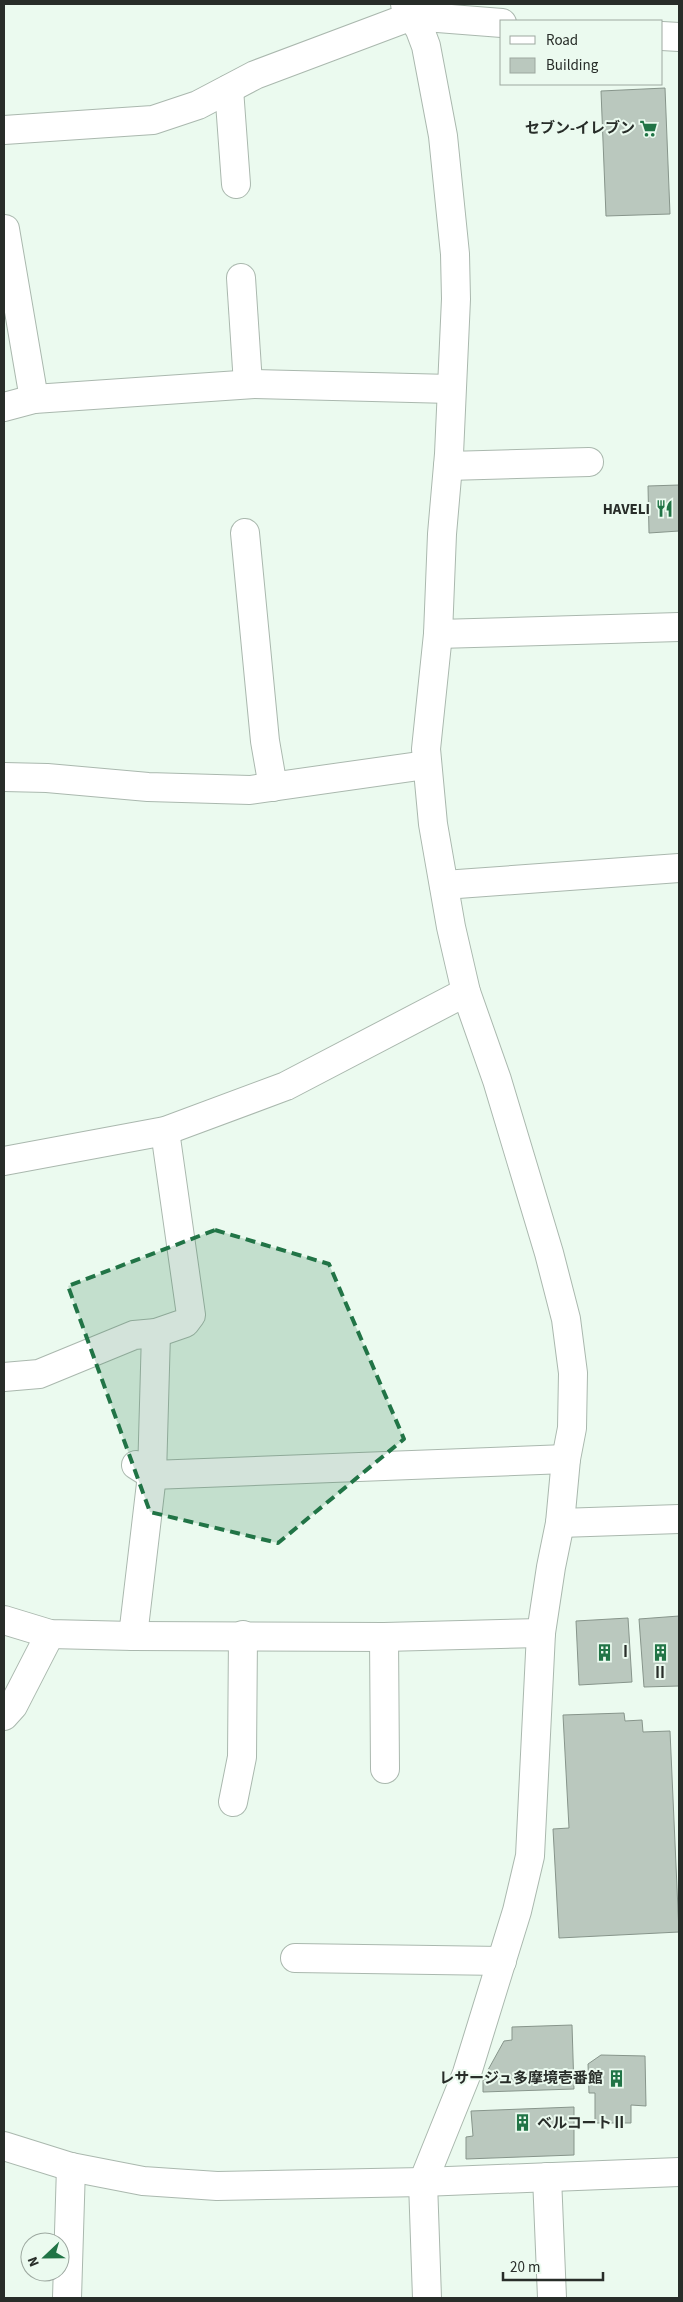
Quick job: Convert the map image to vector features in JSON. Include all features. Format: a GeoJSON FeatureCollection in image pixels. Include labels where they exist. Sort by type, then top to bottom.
{"type":"FeatureCollection","features":[{"type":"Feature","properties":{"kind":"street"},"geometry":{"type":"LineString","coordinates":[[408,10],[426,46],[444,136],[456,254],[448,466],[438,586],[438,634],[426,765],[433,824],[466,992],[497,1080],[548,1253],[566,1319],[573,1373],[572,1428],[566,1460],[560,1523],[540,1634],[530,1856],[517,1911],[467,2073],[423,2182],[427,2298]]}},
{"type":"Feature","properties":{"kind":"street"},"geometry":{"type":"LineString","coordinates":[[4,130],[153,120],[198,105],[255,75],[408,10],[500,23]]}},
{"type":"Feature","properties":{"kind":"street"},"geometry":{"type":"LineString","coordinates":[[663,36],[679,38]]}},
{"type":"Feature","properties":{"kind":"street"},"geometry":{"type":"LineString","coordinates":[[228,90],[236,184]]}},
{"type":"Feature","properties":{"kind":"street"},"geometry":{"type":"LineString","coordinates":[[5,229],[34,399]]}},
{"type":"Feature","properties":{"kind":"street"},"geometry":{"type":"LineString","coordinates":[[241,278],[248,384]]}},
{"type":"Feature","properties":{"kind":"street"},"geometry":{"type":"LineString","coordinates":[[4,407],[34,399],[248,384],[451,389]]}},
{"type":"Feature","properties":{"kind":"street"},"geometry":{"type":"LineString","coordinates":[[448,466],[589,462]]}},
{"type":"Feature","properties":{"kind":"street"},"geometry":{"type":"LineString","coordinates":[[245,533],[265,741],[274,786]]}},
{"type":"Feature","properties":{"kind":"street"},"geometry":{"type":"LineString","coordinates":[[438,634],[679,627]]}},
{"type":"Feature","properties":{"kind":"street"},"geometry":{"type":"LineString","coordinates":[[4,777],[48,778],[148,787],[250,790],[426,765]]}},
{"type":"Feature","properties":{"kind":"street"},"geometry":{"type":"LineString","coordinates":[[444,885],[679,868]]}},
{"type":"Feature","properties":{"kind":"street"},"geometry":{"type":"LineString","coordinates":[[4,1161],[165,1131],[286,1086],[466,992]]}},
{"type":"Feature","properties":{"kind":"street"},"geometry":{"type":"LineString","coordinates":[[4,1377],[40,1374],[134,1335],[156,1333],[185,1323],[191,1314],[165,1131]]}},
{"type":"Feature","properties":{"kind":"street"},"geometry":{"type":"LineString","coordinates":[[133,1636],[144,1470],[156,1333]]}},
{"type":"Feature","properties":{"kind":"street"},"geometry":{"type":"LineString","coordinates":[[144,1470],[566,1460]]}},
{"type":"Feature","properties":{"kind":"street"},"geometry":{"type":"LineString","coordinates":[[560,1523],[679,1519]]}},
{"type":"Feature","properties":{"kind":"street"},"geometry":{"type":"LineString","coordinates":[[4,1620],[50,1634],[384,1637],[540,1634]]}},
{"type":"Feature","properties":{"kind":"street"},"geometry":{"type":"LineString","coordinates":[[4,1716],[12,1706],[50,1634]]}},
{"type":"Feature","properties":{"kind":"street"},"geometry":{"type":"LineString","coordinates":[[233,1802],[242,1757],[243,1635]]}},
{"type":"Feature","properties":{"kind":"street"},"geometry":{"type":"LineString","coordinates":[[384,1637],[385,1769]]}},
{"type":"Feature","properties":{"kind":"street"},"geometry":{"type":"LineString","coordinates":[[296,1958],[502,1961]]}},
{"type":"Feature","properties":{"kind":"street"},"geometry":{"type":"LineString","coordinates":[[4,2146],[71,2167],[142,2181],[217,2186],[423,2182],[679,2172]]}},
{"type":"Feature","properties":{"kind":"street"},"geometry":{"type":"LineString","coordinates":[[67,2298],[71,2167]]}},
{"type":"Feature","properties":{"kind":"street"},"geometry":{"type":"LineString","coordinates":[[547,2177],[552,2298]]}},
{"type":"Feature","properties":{"kind":"highlighted area"},"geometry":{"type":"Polygon","coordinates":[[[215,1230],[329,1264],[404,1439],[278,1543],[150,1512],[68,1286],[215,1230]]]}},
{"type":"Feature","properties":{"kind":"building"},"geometry":{"type":"Polygon","coordinates":[[[665,88],[670,214],[606,216],[601,91],[665,88]]]}},
{"type":"Feature","properties":{"kind":"building","name":"HAVELI"},"geometry":{"type":"Polygon","coordinates":[[[679,485],[679,531],[649,533],[648,486],[679,485]]]}},
{"type":"Feature","properties":{"kind":"building","name":"Ⅱ"},"geometry":{"type":"Polygon","coordinates":[[[679,1616],[679,1686],[644,1687],[639,1619],[679,1616]]]}},
{"type":"Feature","properties":{"kind":"building","name":"Ⅰ"},"geometry":{"type":"Polygon","coordinates":[[[628,1618],[632,1682],[579,1685],[576,1621],[628,1618]]]}},
{"type":"Feature","properties":{"kind":"building"},"geometry":{"type":"Polygon","coordinates":[[[624,1713],[625,1721],[642,1720],[643,1732],[670,1731],[679,1932],[559,1938],[553,1829],[569,1828],[563,1715],[624,1713]]]}},
{"type":"Feature","properties":{"kind":"building"},"geometry":{"type":"Polygon","coordinates":[[[572,2025],[574,2089],[483,2092],[483,2079],[504,2041],[512,2040],[512,2027],[572,2025]]]}},
{"type":"Feature","properties":{"kind":"building","name":"レサージュ多摩境壱番館"},"geometry":{"type":"Polygon","coordinates":[[[601,2055],[645,2056],[646,2106],[631,2105],[631,2123],[595,2123],[595,2093],[589,2093],[588,2064],[601,2055]]]}},
{"type":"Feature","properties":{"kind":"building","name":"ベルコートⅡ"},"geometry":{"type":"Polygon","coordinates":[[[574,2107],[574,2155],[466,2159],[466,2137],[473,2136],[471,2111],[574,2107]]]}},
{"type":"Feature","properties":{"kind":"place","name":"セブン-イレブン"},"geometry":{"type":"Point","coordinates":[649,128]}},
{"type":"Feature","properties":{"kind":"place","name":"HAVELI"},"geometry":{"type":"Point","coordinates":[664,509]}},
{"type":"Feature","properties":{"kind":"place","name":"Ⅰ"},"geometry":{"type":"Point","coordinates":[604,1652]}},
{"type":"Feature","properties":{"kind":"place","name":"Ⅱ"},"geometry":{"type":"Point","coordinates":[660,1652]}},
{"type":"Feature","properties":{"kind":"place","name":"レサージュ多摩境壱番館"},"geometry":{"type":"Point","coordinates":[617,2078]}},
{"type":"Feature","properties":{"kind":"place","name":"ベルコートⅡ"},"geometry":{"type":"Point","coordinates":[523,2123]}}]}
